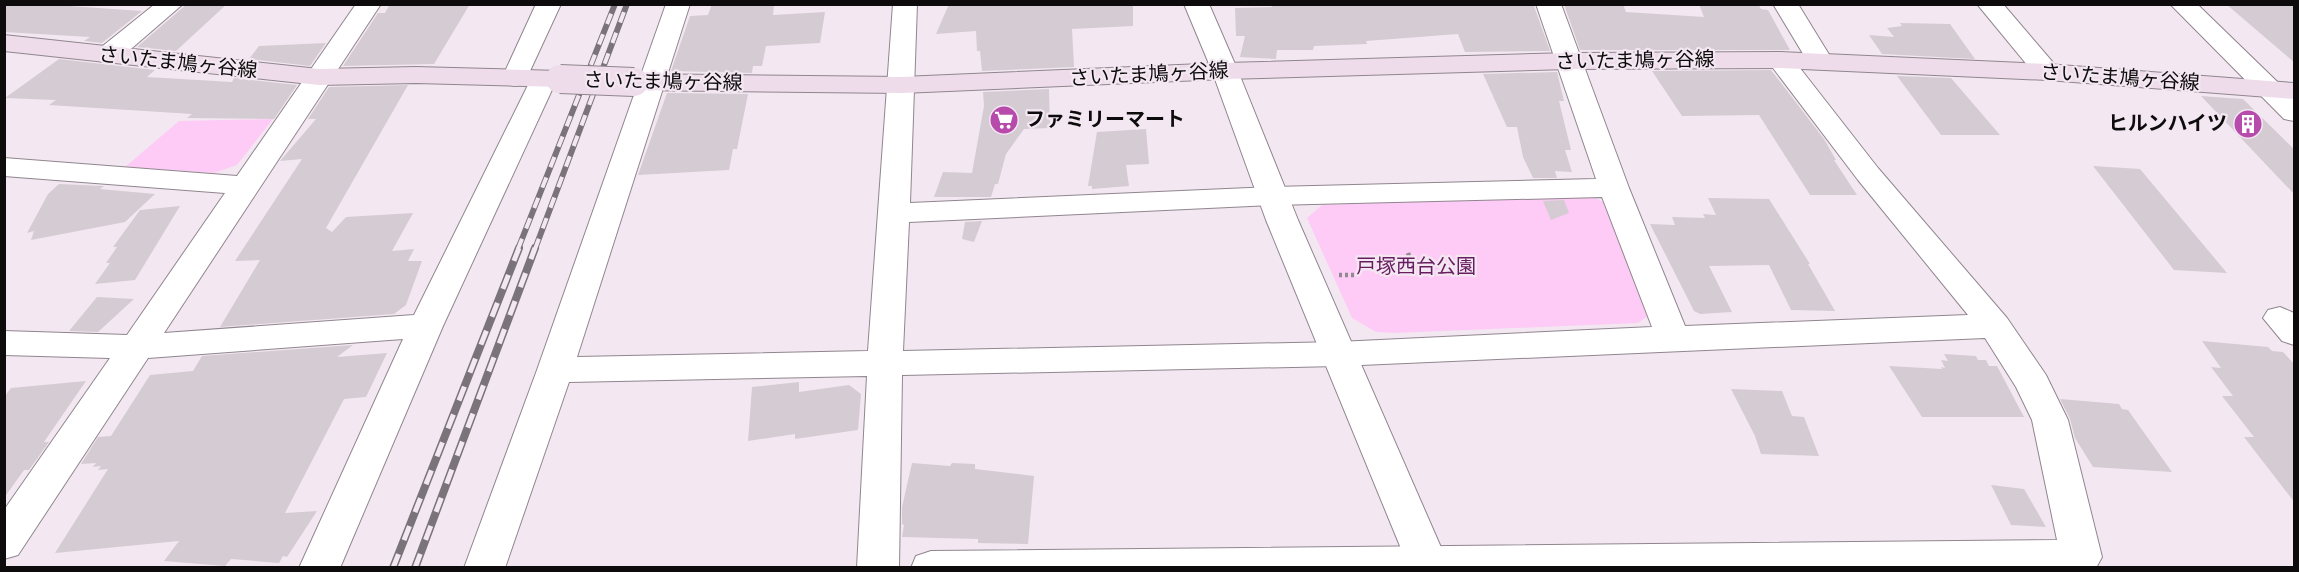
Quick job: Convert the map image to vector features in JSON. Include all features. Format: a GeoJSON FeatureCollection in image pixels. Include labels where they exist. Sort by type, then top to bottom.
{"type":"FeatureCollection","features":[{"type":"Feature","properties":{"kind":"main road","name":"さいたま鳩ヶ谷線"},"geometry":{"type":"LineString","coordinates":[[4,43],[319,77],[416,75],[643,82],[902,85],[1225,71],[1570,62],[1780,60],[2047,72],[2282,90]]}},
{"type":"Feature","properties":{"kind":"street"},"geometry":{"type":"LineString","coordinates":[[108,55],[171,4]]}},
{"type":"Feature","properties":{"kind":"street"},"geometry":{"type":"LineString","coordinates":[[4,543],[139,347],[369,4]]}},
{"type":"Feature","properties":{"kind":"street"},"geometry":{"type":"LineString","coordinates":[[319,567],[426,326],[540,79],[549,4]]}},
{"type":"Feature","properties":{"kind":"street"},"geometry":{"type":"LineString","coordinates":[[484,567],[555,370],[643,82],[678,4]]}},
{"type":"Feature","properties":{"kind":"street"},"geometry":{"type":"LineString","coordinates":[[878,567],[885,365],[905,4]]}},
{"type":"Feature","properties":{"kind":"street"},"geometry":{"type":"LineString","coordinates":[[1196,4],[1338,354],[1429,565]]}},
{"type":"Feature","properties":{"kind":"street"},"geometry":{"type":"LineString","coordinates":[[1548,4],[1614,188],[1673,338]]}},
{"type":"Feature","properties":{"kind":"street"},"geometry":{"type":"LineString","coordinates":[[1785,4],[1820,61]]}},
{"type":"Feature","properties":{"kind":"street"},"geometry":{"type":"LineString","coordinates":[[1989,4],[2047,72]]}},
{"type":"Feature","properties":{"kind":"street"},"geometry":{"type":"LineString","coordinates":[[2182,4],[2282,90],[2295,113]]}},
{"type":"Feature","properties":{"kind":"street"},"geometry":{"type":"LineString","coordinates":[[931,567],[1429,565],[2081,557],[2050,420],[2033,384],[1995,327],[1869,174],[1780,60]]}},
{"type":"Feature","properties":{"kind":"street"},"geometry":{"type":"LineString","coordinates":[[4,167],[248,186]]}},
{"type":"Feature","properties":{"kind":"street"},"geometry":{"type":"LineString","coordinates":[[895,213],[1273,196],[1614,188]]}},
{"type":"Feature","properties":{"kind":"street"},"geometry":{"type":"LineString","coordinates":[[2295,316],[2280,318],[2295,333]]}},
{"type":"Feature","properties":{"kind":"street"},"geometry":{"type":"LineString","coordinates":[[4,343],[139,347],[426,326]]}},
{"type":"Feature","properties":{"kind":"street"},"geometry":{"type":"LineString","coordinates":[[555,370],[1338,354],[1673,338],[1995,327]]}},
{"type":"Feature","properties":{"kind":"path"},"geometry":{"type":"LineString","coordinates":[[1408,253],[1412,265]]}},
{"type":"Feature","properties":{"kind":"path"},"geometry":{"type":"LineString","coordinates":[[1336,275],[1354,275]]}},
{"type":"Feature","properties":{"kind":"green space"},"geometry":{"type":"Polygon","coordinates":[[[273,119],[237,165],[214,173],[125,167],[179,121],[273,119]]]}},
{"type":"Feature","properties":{"kind":"green space","name":"戸塚西台公園"},"geometry":{"type":"Polygon","coordinates":[[[1590,195],[1611,206],[1648,316],[1638,323],[1376,332],[1352,318],[1307,218],[1322,205],[1590,195]]]}},
{"type":"Feature","properties":{"kind":"building"},"geometry":{"type":"Polygon","coordinates":[[[4,4],[40,4],[142,11],[102,43],[84,41],[90,37],[4,32],[4,4]]]}},
{"type":"Feature","properties":{"kind":"building"},"geometry":{"type":"Polygon","coordinates":[[[187,4],[227,4],[176,51],[137,47],[187,4]]]}},
{"type":"Feature","properties":{"kind":"building"},"geometry":{"type":"Polygon","coordinates":[[[390,4],[470,4],[434,64],[343,66],[378,13],[385,13],[390,4]]]}},
{"type":"Feature","properties":{"kind":"building"},"geometry":{"type":"Polygon","coordinates":[[[712,4],[774,4],[773,15],[825,12],[820,43],[766,46],[762,66],[753,66],[752,73],[671,71],[690,16],[708,15],[712,4]]]}},
{"type":"Feature","properties":{"kind":"building"},"geometry":{"type":"Polygon","coordinates":[[[949,4],[1133,4],[1133,26],[1072,29],[1074,67],[982,71],[980,51],[977,51],[976,31],[936,34],[949,4]]]}},
{"type":"Feature","properties":{"kind":"building"},"geometry":{"type":"Polygon","coordinates":[[[1272,4],[1534,6],[1550,51],[1465,52],[1458,34],[1366,41],[1367,44],[1314,46],[1313,50],[1277,50],[1276,59],[1240,57],[1245,36],[1236,36],[1235,8],[1272,7],[1272,4]]]}},
{"type":"Feature","properties":{"kind":"building"},"geometry":{"type":"Polygon","coordinates":[[[1564,4],[1623,4],[1626,12],[1704,17],[1699,4],[1758,4],[1761,9],[1768,10],[1790,50],[1580,50],[1564,4]]]}},
{"type":"Feature","properties":{"kind":"building"},"geometry":{"type":"Polygon","coordinates":[[[2226,4],[2295,4],[2295,63],[2226,4]]]}},
{"type":"Feature","properties":{"kind":"building"},"geometry":{"type":"Polygon","coordinates":[[[1900,23],[1950,24],[1975,59],[1882,54],[1869,35],[1894,37],[1887,28],[1902,26],[1900,23]]]}},
{"type":"Feature","properties":{"kind":"building"},"geometry":{"type":"Polygon","coordinates":[[[326,43],[310,66],[249,59],[259,46],[326,43]]]}},
{"type":"Feature","properties":{"kind":"building"},"geometry":{"type":"Polygon","coordinates":[[[59,59],[155,70],[147,77],[232,82],[234,78],[297,85],[274,119],[187,118],[192,114],[49,105],[56,100],[5,98],[59,59]]]}},
{"type":"Feature","properties":{"kind":"building"},"geometry":{"type":"Polygon","coordinates":[[[1771,70],[1824,139],[1836,160],[1834,160],[1857,195],[1810,195],[1759,115],[1682,116],[1652,71],[1771,70]]]}},
{"type":"Feature","properties":{"kind":"building"},"geometry":{"type":"Polygon","coordinates":[[[1557,72],[1564,101],[1559,101],[1571,150],[1565,150],[1572,172],[1555,171],[1557,178],[1533,178],[1523,157],[1517,127],[1507,127],[1483,74],[1557,72]]]}},
{"type":"Feature","properties":{"kind":"building"},"geometry":{"type":"Polygon","coordinates":[[[1897,76],[1951,78],[2000,135],[1941,135],[1897,76]]]}},
{"type":"Feature","properties":{"kind":"building"},"geometry":{"type":"Polygon","coordinates":[[[408,85],[326,228],[332,232],[346,217],[413,213],[392,251],[414,249],[408,261],[422,261],[406,305],[394,314],[220,327],[260,260],[235,261],[302,159],[280,161],[316,119],[308,119],[329,87],[408,85]]]}},
{"type":"Feature","properties":{"kind":"building"},"geometry":{"type":"Polygon","coordinates":[[[1049,89],[1050,128],[1024,129],[1006,154],[998,184],[995,184],[991,197],[934,197],[943,172],[972,173],[984,106],[983,92],[1049,89]]]}},
{"type":"Feature","properties":{"kind":"building"},"geometry":{"type":"Polygon","coordinates":[[[667,93],[748,94],[737,149],[733,149],[729,170],[638,175],[667,93]]]}},
{"type":"Feature","properties":{"kind":"building","name":"ヒルンハイツ"},"geometry":{"type":"Polygon","coordinates":[[[2201,96],[2243,99],[2295,150],[2295,195],[2201,96]]]}},
{"type":"Feature","properties":{"kind":"building"},"geometry":{"type":"Polygon","coordinates":[[[1146,129],[1149,164],[1126,165],[1129,186],[1092,189],[1092,186],[1088,186],[1097,132],[1146,129]]]}},
{"type":"Feature","properties":{"kind":"building"},"geometry":{"type":"Polygon","coordinates":[[[2093,166],[2140,169],[2227,273],[2174,270],[2093,166]]]}},
{"type":"Feature","properties":{"kind":"building"},"geometry":{"type":"Polygon","coordinates":[[[59,184],[104,186],[100,189],[155,194],[125,222],[31,240],[34,231],[27,233],[48,194],[59,184]]]}},
{"type":"Feature","properties":{"kind":"building"},"geometry":{"type":"Polygon","coordinates":[[[1708,198],[1769,199],[1810,264],[1808,264],[1835,311],[1791,310],[1769,265],[1709,266],[1732,312],[1700,314],[1694,311],[1650,224],[1675,225],[1672,217],[1705,218],[1703,214],[1716,215],[1708,198]]]}},
{"type":"Feature","properties":{"kind":"building"},"geometry":{"type":"Polygon","coordinates":[[[1564,200],[1569,213],[1551,220],[1543,201],[1564,200]]]}},
{"type":"Feature","properties":{"kind":"building"},"geometry":{"type":"Polygon","coordinates":[[[180,206],[135,280],[95,284],[110,263],[106,263],[117,247],[113,247],[140,210],[180,206]]]}},
{"type":"Feature","properties":{"kind":"building"},"geometry":{"type":"Polygon","coordinates":[[[982,221],[974,242],[962,239],[965,222],[982,221]]]}},
{"type":"Feature","properties":{"kind":"building"},"geometry":{"type":"Polygon","coordinates":[[[97,297],[134,299],[98,332],[69,331],[97,297]]]}},
{"type":"Feature","properties":{"kind":"building"},"geometry":{"type":"Polygon","coordinates":[[[2202,341],[2268,347],[2272,351],[2283,352],[2295,365],[2295,503],[2244,437],[2254,437],[2222,396],[2233,396],[2211,367],[2221,368],[2202,341]]]}},
{"type":"Feature","properties":{"kind":"building"},"geometry":{"type":"Polygon","coordinates":[[[353,345],[337,357],[387,353],[366,397],[344,399],[285,513],[317,511],[287,557],[283,556],[279,563],[231,559],[225,566],[164,561],[179,541],[55,553],[108,469],[98,470],[101,466],[93,467],[96,463],[81,464],[98,437],[111,436],[150,375],[193,371],[202,356],[353,345]]]}},
{"type":"Feature","properties":{"kind":"building"},"geometry":{"type":"Polygon","coordinates":[[[1944,354],[1976,356],[1978,360],[1986,360],[1989,366],[1997,366],[2024,417],[1922,417],[1889,366],[1942,369],[1941,367],[1945,368],[1941,360],[1948,361],[1944,354]]]}},
{"type":"Feature","properties":{"kind":"building"},"geometry":{"type":"Polygon","coordinates":[[[86,381],[44,442],[49,442],[29,470],[24,470],[4,498],[4,397],[11,388],[86,381]]]}},
{"type":"Feature","properties":{"kind":"building"},"geometry":{"type":"Polygon","coordinates":[[[799,382],[799,392],[849,385],[861,394],[858,430],[795,439],[795,434],[748,441],[752,387],[799,382]]]}},
{"type":"Feature","properties":{"kind":"building"},"geometry":{"type":"Polygon","coordinates":[[[1731,389],[1782,391],[1792,416],[1804,417],[1819,456],[1761,454],[1755,436],[1731,389]]]}},
{"type":"Feature","properties":{"kind":"building"},"geometry":{"type":"Polygon","coordinates":[[[2060,399],[2119,404],[2122,409],[2128,410],[2172,472],[2093,467],[2075,438],[2070,419],[2060,399]]]}},
{"type":"Feature","properties":{"kind":"building"},"geometry":{"type":"Polygon","coordinates":[[[912,463],[950,466],[952,463],[975,464],[975,469],[1034,476],[1028,544],[978,543],[978,539],[902,537],[904,525],[902,524],[902,507],[912,463]]]}},
{"type":"Feature","properties":{"kind":"building"},"geometry":{"type":"Polygon","coordinates":[[[1991,485],[2024,489],[2046,527],[2011,525],[1991,485]]]}},
{"type":"Feature","properties":{"kind":"railway"},"geometry":{"type":"LineString","coordinates":[[518,249],[615,4]]}},
{"type":"Feature","properties":{"kind":"railway"},"geometry":{"type":"LineString","coordinates":[[535,249],[627,4]]}},
{"type":"Feature","properties":{"kind":"railway"},"geometry":{"type":"LineString","coordinates":[[393,568],[519,248]]}},
{"type":"Feature","properties":{"kind":"railway"},"geometry":{"type":"LineString","coordinates":[[415,568],[535,248]]}},
{"type":"Feature","properties":{"kind":"place","name":"ファミリーマート"},"geometry":{"type":"Point","coordinates":[1004,120]}},
{"type":"Feature","properties":{"kind":"place","name":"ヒルンハイツ"},"geometry":{"type":"Point","coordinates":[2248,124]}}]}
